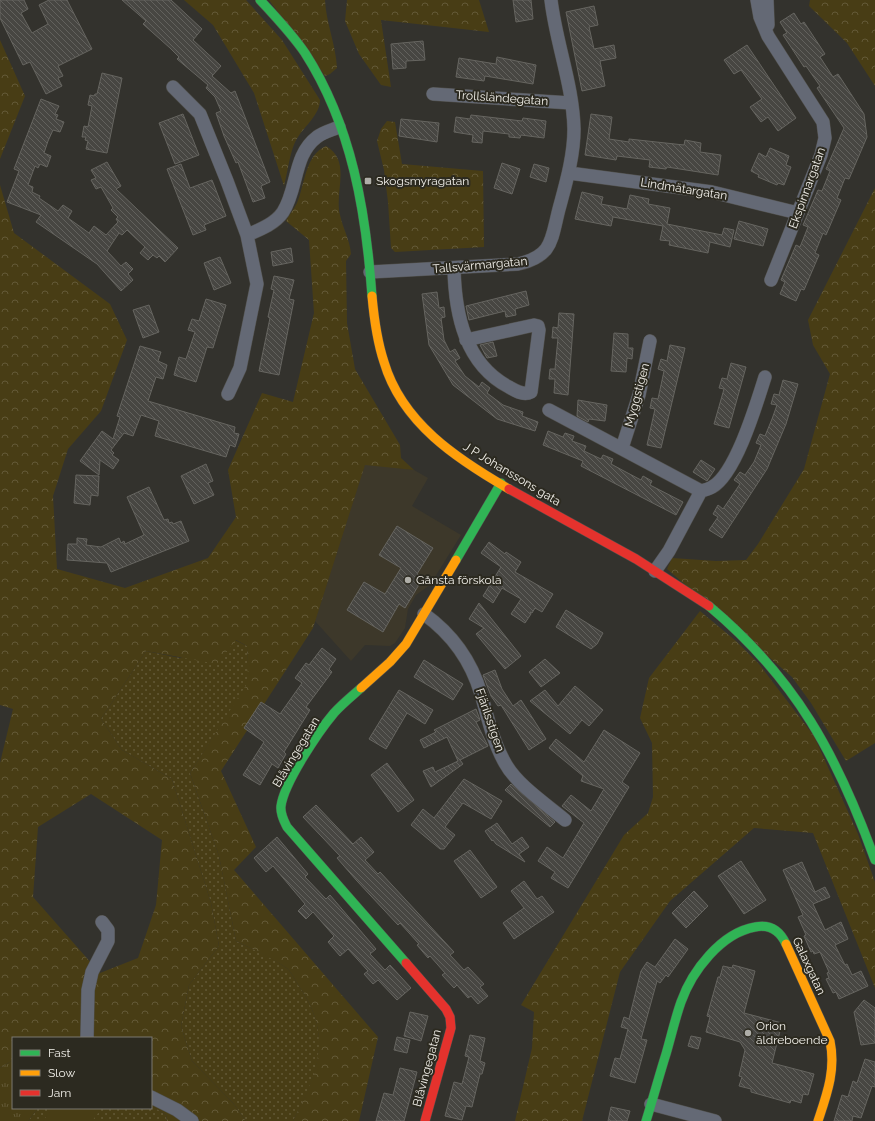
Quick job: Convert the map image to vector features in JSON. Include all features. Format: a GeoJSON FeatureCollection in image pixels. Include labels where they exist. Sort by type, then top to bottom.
{"type":"FeatureCollection","features":[{"type":"Feature","properties":{"kind":"street","name":"J P Johanssons gata"},"geometry":{"type":"LineString","coordinates":[[260,0],[290,34],[314,70],[329,99],[355,171],[366,226],[373,323],[382,360],[393,386],[408,409],[431,434],[460,458],[655,571],[711,608],[764,659],[787,686],[821,733],[870,831],[875,860]]}},
{"type":"Feature","properties":{"kind":"street","name":"Tallsvärmargatan"},"geometry":{"type":"LineString","coordinates":[[370,272],[518,264],[535,261],[545,252],[552,240],[569,173],[574,129],[571,103],[552,0]]}},
{"type":"Feature","properties":{"kind":"street","name":"Ekspinnargatan"},"geometry":{"type":"LineString","coordinates":[[757,0],[760,17],[768,36],[823,122],[825,138],[821,156],[771,280]]}},
{"type":"Feature","properties":{"kind":"street"},"geometry":{"type":"LineString","coordinates":[[767,0],[768,36]]}},
{"type":"Feature","properties":{"kind":"street"},"geometry":{"type":"LineString","coordinates":[[173,87],[200,114],[228,181],[247,235],[257,284],[240,368],[228,394]]}},
{"type":"Feature","properties":{"kind":"street","name":"Trollsländegatan"},"geometry":{"type":"LineString","coordinates":[[433,94],[571,103]]}},
{"type":"Feature","properties":{"kind":"street"},"geometry":{"type":"LineString","coordinates":[[247,235],[272,223],[283,213],[290,199],[301,157],[317,137],[339,127]]}},
{"type":"Feature","properties":{"kind":"street","name":"Lindmätargatan"},"geometry":{"type":"LineString","coordinates":[[569,173],[712,192],[798,213]]}},
{"type":"Feature","properties":{"kind":"street"},"geometry":{"type":"LineString","coordinates":[[454,268],[460,321],[466,340],[476,358],[488,372],[503,384],[520,392],[528,394],[531,392],[537,357],[538,326],[534,325],[466,340]]}},
{"type":"Feature","properties":{"kind":"street","name":"Myggstigen"},"geometry":{"type":"LineString","coordinates":[[622,448],[639,395],[650,341]]}},
{"type":"Feature","properties":{"kind":"street"},"geometry":{"type":"LineString","coordinates":[[655,571],[669,551],[701,491],[713,486],[722,478],[735,456],[751,422],[765,377]]}},
{"type":"Feature","properties":{"kind":"street"},"geometry":{"type":"LineString","coordinates":[[549,410],[701,491]]}},
{"type":"Feature","properties":{"kind":"street","name":"Blåvingegatan"},"geometry":{"type":"LineString","coordinates":[[425,1121],[451,1028],[450,1017],[446,1009],[287,827],[282,818],[281,806],[284,793],[325,725],[344,703],[395,659],[424,614],[501,483]]}},
{"type":"Feature","properties":{"kind":"street","name":"Fjärilsstigen"},"geometry":{"type":"LineString","coordinates":[[424,614],[450,636],[467,660],[479,687],[492,734],[511,772],[565,820]]}},
{"type":"Feature","properties":{"kind":"street"},"geometry":{"type":"LineString","coordinates":[[87,1037],[88,990],[92,972],[108,941],[108,930],[102,922]]}},
{"type":"Feature","properties":{"kind":"street","name":"Galaxgatan"},"geometry":{"type":"LineString","coordinates":[[646,1121],[681,1001],[690,983],[703,963],[725,942],[754,926],[766,926],[777,930],[784,939],[830,1040],[834,1054],[834,1069],[818,1121]]}},
{"type":"Feature","properties":{"kind":"street"},"geometry":{"type":"LineString","coordinates":[[152,1097],[178,1110],[192,1121]]}},
{"type":"Feature","properties":{"kind":"street"},"geometry":{"type":"LineString","coordinates":[[651,1104],[715,1121]]}},
{"type":"Feature","properties":{"kind":"shaded area"},"geometry":{"type":"Polygon","coordinates":[[[365,464],[414,470],[428,478],[412,506],[461,535],[430,585],[416,595],[408,609],[405,628],[395,643],[390,646],[365,645],[351,661],[315,621],[365,464]]]}},
{"type":"Feature","properties":{"kind":"green space"},"geometry":{"type":"Polygon","coordinates":[[[184,0],[246,0],[282,40],[320,100],[318,110],[295,142],[284,186],[254,93],[213,25],[184,0]]]}},
{"type":"Feature","properties":{"kind":"green space"},"geometry":{"type":"Polygon","coordinates":[[[269,0],[325,0],[337,68],[325,76],[269,0]]]}},
{"type":"Feature","properties":{"kind":"green space"},"geometry":{"type":"Polygon","coordinates":[[[347,0],[479,0],[489,32],[381,20],[391,87],[381,85],[359,54],[345,21],[347,0]]]}},
{"type":"Feature","properties":{"kind":"green space"},"geometry":{"type":"Polygon","coordinates":[[[810,0],[875,0],[875,86],[847,43],[809,6],[810,0]]]}},
{"type":"Feature","properties":{"kind":"green space"},"geometry":{"type":"Polygon","coordinates":[[[0,40],[25,96],[0,159],[0,40]]]}},
{"type":"Feature","properties":{"kind":"green space"},"geometry":{"type":"Polygon","coordinates":[[[387,121],[395,122],[402,164],[483,171],[484,247],[395,252],[391,248],[384,170],[377,141],[381,129],[387,121]]]}},
{"type":"Feature","properties":{"kind":"green space"},"geometry":{"type":"Polygon","coordinates":[[[326,146],[334,152],[340,168],[340,215],[351,254],[346,261],[347,323],[355,369],[400,445],[401,458],[414,470],[365,465],[313,628],[221,771],[256,847],[234,870],[378,1037],[359,1121],[293,1121],[302,1104],[315,1072],[319,1040],[317,1024],[311,1007],[292,974],[279,963],[236,941],[219,856],[190,773],[248,682],[247,646],[236,640],[217,664],[146,651],[101,719],[122,750],[172,779],[211,903],[219,946],[189,985],[181,1026],[192,1061],[233,1103],[246,1121],[167,1121],[166,1115],[152,1106],[152,1037],[12,1037],[12,1061],[0,1068],[0,763],[13,709],[0,705],[0,185],[14,233],[110,304],[127,340],[101,411],[68,449],[53,496],[57,569],[125,588],[208,558],[236,517],[228,470],[262,393],[293,402],[314,313],[309,240],[286,221],[297,203],[307,171],[314,156],[319,150],[326,146]],[[91,794],[38,827],[33,897],[100,973],[138,958],[156,905],[162,840],[91,794]]]}},
{"type":"Feature","properties":{"kind":"green space"},"geometry":{"type":"Polygon","coordinates":[[[875,188],[875,743],[846,761],[811,703],[792,677],[667,569],[672,558],[716,561],[746,560],[758,544],[804,469],[830,374],[813,345],[808,320],[875,188]]]}},
{"type":"Feature","properties":{"kind":"green space"},"geometry":{"type":"Polygon","coordinates":[[[700,611],[736,641],[759,664],[814,736],[858,834],[875,882],[875,988],[813,833],[754,828],[670,901],[620,972],[582,1121],[515,1121],[532,1048],[534,1012],[521,1005],[624,835],[648,813],[653,797],[652,743],[640,718],[649,678],[700,611]]]}},
{"type":"Feature","properties":{"kind":"green space"},"geometry":{"type":"Polygon","coordinates":[[[235,640],[247,646],[249,682],[190,773],[219,856],[236,941],[279,963],[292,974],[311,1007],[317,1024],[319,1040],[315,1072],[302,1104],[293,1121],[246,1121],[233,1103],[192,1061],[181,1026],[189,985],[219,946],[211,903],[172,779],[122,750],[101,719],[146,651],[180,658],[235,640]]]}},
{"type":"Feature","properties":{"kind":"green space"},"geometry":{"type":"Polygon","coordinates":[[[12,1061],[12,1109],[37,1109],[28,1121],[0,1121],[0,1068],[12,1061]]]}},
{"type":"Feature","properties":{"kind":"green space"},"geometry":{"type":"Polygon","coordinates":[[[152,1106],[166,1115],[167,1121],[28,1121],[37,1109],[152,1109],[152,1106]]]}},
{"type":"Feature","properties":{"kind":"green space"},"geometry":{"type":"Polygon","coordinates":[[[52,1109],[101,1109],[92,1121],[43,1121],[52,1109]]]}},
{"type":"Feature","properties":{"kind":"building"},"geometry":{"type":"Polygon","coordinates":[[[0,0],[24,0],[28,9],[21,13],[32,33],[48,24],[39,5],[49,0],[67,0],[92,49],[58,66],[63,76],[58,78],[62,86],[46,94],[30,62],[23,65],[0,18],[0,0]]]}},
{"type":"Feature","properties":{"kind":"building"},"geometry":{"type":"Polygon","coordinates":[[[122,0],[171,0],[202,29],[193,40],[221,66],[212,76],[231,93],[235,91],[270,182],[261,186],[265,198],[253,202],[238,162],[236,163],[224,136],[216,113],[221,111],[215,97],[206,88],[208,85],[177,59],[179,57],[143,24],[146,21],[122,0]]]}},
{"type":"Feature","properties":{"kind":"building"},"geometry":{"type":"Polygon","coordinates":[[[513,0],[531,0],[533,19],[516,22],[513,0]]]}},
{"type":"Feature","properties":{"kind":"building"},"geometry":{"type":"Polygon","coordinates":[[[594,6],[598,25],[589,27],[594,49],[614,45],[616,58],[600,61],[605,86],[582,91],[566,12],[594,6]]]}},
{"type":"Feature","properties":{"kind":"building"},"geometry":{"type":"Polygon","coordinates":[[[794,13],[801,24],[804,22],[825,54],[820,57],[833,77],[838,74],[864,114],[867,137],[849,179],[845,178],[837,198],[841,200],[826,235],[823,233],[815,253],[819,255],[804,290],[801,289],[796,301],[780,294],[785,282],[781,280],[796,245],[800,247],[808,227],[803,225],[818,190],[822,191],[830,171],[826,169],[844,128],[817,88],[820,86],[806,66],[804,67],[783,35],[787,33],[780,22],[794,13]]]}},
{"type":"Feature","properties":{"kind":"building"},"geometry":{"type":"Polygon","coordinates":[[[423,41],[425,60],[406,61],[406,68],[393,69],[391,44],[423,41]]]}},
{"type":"Feature","properties":{"kind":"building"},"geometry":{"type":"Polygon","coordinates":[[[747,45],[796,118],[778,131],[768,117],[761,122],[750,107],[762,99],[741,70],[734,74],[724,60],[747,45]]]}},
{"type":"Feature","properties":{"kind":"building"},"geometry":{"type":"Polygon","coordinates":[[[497,57],[536,65],[533,84],[485,76],[484,81],[456,77],[459,58],[496,64],[497,57]]]}},
{"type":"Feature","properties":{"kind":"building"},"geometry":{"type":"Polygon","coordinates":[[[102,73],[122,78],[107,153],[86,149],[88,141],[85,140],[86,137],[82,137],[84,126],[88,127],[92,106],[88,105],[90,95],[94,96],[97,94],[102,73]]]}},
{"type":"Feature","properties":{"kind":"building"},"geometry":{"type":"Polygon","coordinates":[[[41,99],[59,106],[55,114],[58,115],[56,119],[64,122],[60,132],[53,130],[48,141],[44,153],[51,156],[47,167],[40,164],[38,168],[35,166],[28,185],[33,187],[32,192],[40,196],[39,198],[58,211],[63,205],[72,211],[68,218],[89,233],[94,226],[106,235],[118,222],[116,219],[118,217],[111,210],[113,208],[101,187],[96,189],[91,180],[96,178],[91,170],[107,162],[121,186],[116,189],[178,248],[165,262],[159,256],[157,258],[153,255],[148,260],[140,253],[145,247],[127,230],[122,235],[119,233],[107,251],[121,266],[126,262],[133,269],[128,274],[133,280],[121,291],[97,264],[36,222],[41,215],[7,202],[19,171],[14,169],[41,99]]]}},
{"type":"Feature","properties":{"kind":"building"},"geometry":{"type":"Polygon","coordinates":[[[183,114],[199,155],[175,164],[159,123],[183,114]]]}},
{"type":"Feature","properties":{"kind":"building"},"geometry":{"type":"Polygon","coordinates":[[[591,114],[612,117],[609,139],[629,142],[629,139],[684,145],[685,140],[701,143],[700,152],[721,155],[718,175],[667,167],[666,169],[649,167],[650,160],[617,156],[616,160],[585,155],[591,114]]]}},
{"type":"Feature","properties":{"kind":"building"},"geometry":{"type":"Polygon","coordinates":[[[471,115],[522,121],[523,118],[546,121],[544,138],[521,135],[520,138],[509,137],[509,134],[483,131],[482,143],[472,142],[473,135],[454,132],[456,117],[470,119],[471,115]]]}},
{"type":"Feature","properties":{"kind":"building"},"geometry":{"type":"Polygon","coordinates":[[[401,119],[439,123],[437,142],[399,136],[401,119]]]}},
{"type":"Feature","properties":{"kind":"building"},"geometry":{"type":"Polygon","coordinates":[[[770,148],[789,156],[786,165],[791,167],[784,185],[778,183],[777,185],[758,177],[759,175],[751,171],[759,153],[766,157],[770,148]]]}},
{"type":"Feature","properties":{"kind":"building"},"geometry":{"type":"Polygon","coordinates":[[[502,163],[520,169],[512,194],[494,188],[502,163]]]}},
{"type":"Feature","properties":{"kind":"building"},"geometry":{"type":"Polygon","coordinates":[[[181,164],[190,188],[212,180],[226,216],[204,225],[206,230],[193,235],[167,169],[181,164]]]}},
{"type":"Feature","properties":{"kind":"building"},"geometry":{"type":"Polygon","coordinates":[[[534,164],[549,168],[546,182],[530,177],[534,164]]]}},
{"type":"Feature","properties":{"kind":"building"},"geometry":{"type":"Polygon","coordinates":[[[582,192],[603,197],[601,204],[627,209],[630,195],[649,199],[648,204],[670,208],[667,224],[722,235],[724,228],[734,230],[730,247],[710,242],[708,253],[669,245],[670,241],[660,240],[663,226],[613,217],[611,226],[575,219],[582,192]]]}},
{"type":"Feature","properties":{"kind":"building"},"geometry":{"type":"Polygon","coordinates":[[[739,221],[768,229],[763,246],[734,239],[739,221]]]}},
{"type":"Feature","properties":{"kind":"building"},"geometry":{"type":"Polygon","coordinates":[[[291,248],[293,262],[273,266],[271,252],[291,248]]]}},
{"type":"Feature","properties":{"kind":"building"},"geometry":{"type":"Polygon","coordinates":[[[220,257],[231,283],[214,290],[204,263],[220,257]]]}},
{"type":"Feature","properties":{"kind":"building"},"geometry":{"type":"Polygon","coordinates":[[[274,276],[294,280],[289,299],[294,300],[279,375],[259,371],[270,318],[268,317],[274,290],[271,289],[274,276]]]}},
{"type":"Feature","properties":{"kind":"building"},"geometry":{"type":"Polygon","coordinates":[[[526,291],[529,305],[515,309],[516,315],[506,317],[505,311],[469,320],[466,306],[526,291]]]}},
{"type":"Feature","properties":{"kind":"building"},"geometry":{"type":"Polygon","coordinates":[[[437,292],[439,308],[444,307],[445,317],[441,318],[444,340],[450,352],[455,349],[460,358],[455,361],[465,376],[479,387],[482,382],[490,388],[487,393],[503,405],[523,412],[522,416],[538,422],[535,431],[497,419],[453,385],[429,345],[422,294],[437,292]]]}},
{"type":"Feature","properties":{"kind":"building"},"geometry":{"type":"Polygon","coordinates":[[[206,299],[226,305],[213,348],[207,347],[196,382],[174,375],[179,357],[186,359],[195,332],[188,330],[192,319],[199,321],[206,299]]]}},
{"type":"Feature","properties":{"kind":"building"},"geometry":{"type":"Polygon","coordinates":[[[149,305],[159,332],[143,338],[133,310],[149,305]]]}},
{"type":"Feature","properties":{"kind":"building"},"geometry":{"type":"Polygon","coordinates":[[[559,313],[574,314],[568,395],[554,393],[555,379],[549,379],[550,369],[555,369],[558,338],[552,338],[553,327],[558,328],[559,313]]]}},
{"type":"Feature","properties":{"kind":"building"},"geometry":{"type":"Polygon","coordinates":[[[614,333],[628,334],[628,348],[633,348],[632,359],[627,358],[626,372],[611,371],[614,333]]]}},
{"type":"Feature","properties":{"kind":"building"},"geometry":{"type":"Polygon","coordinates":[[[493,342],[497,356],[487,358],[480,345],[493,342]]]}},
{"type":"Feature","properties":{"kind":"building"},"geometry":{"type":"Polygon","coordinates":[[[670,345],[685,348],[661,448],[647,445],[655,409],[650,408],[652,398],[658,399],[664,371],[658,369],[661,359],[667,361],[670,345]]]}},
{"type":"Feature","properties":{"kind":"building"},"geometry":{"type":"Polygon","coordinates":[[[140,346],[161,352],[158,361],[167,365],[163,379],[156,377],[148,401],[235,427],[234,433],[239,434],[235,447],[230,445],[226,457],[155,436],[159,421],[141,415],[133,436],[124,433],[111,450],[114,453],[112,455],[119,460],[113,469],[100,460],[99,475],[80,461],[102,431],[113,439],[120,417],[117,416],[140,346]]]}},
{"type":"Feature","properties":{"kind":"building"},"geometry":{"type":"Polygon","coordinates":[[[731,363],[746,367],[729,428],[714,424],[724,389],[719,388],[722,378],[727,379],[731,363]]]}},
{"type":"Feature","properties":{"kind":"building"},"geometry":{"type":"Polygon","coordinates":[[[783,380],[798,384],[786,424],[767,469],[722,538],[709,530],[718,517],[713,514],[718,505],[723,509],[740,484],[734,480],[740,472],[745,475],[754,462],[761,445],[756,443],[760,434],[765,436],[777,405],[771,404],[774,394],[779,395],[783,380]]]}},
{"type":"Feature","properties":{"kind":"building"},"geometry":{"type":"Polygon","coordinates":[[[578,400],[607,405],[605,421],[589,419],[588,422],[577,416],[578,400]]]}},
{"type":"Feature","properties":{"kind":"building"},"geometry":{"type":"Polygon","coordinates":[[[548,431],[563,437],[565,433],[574,436],[572,441],[586,446],[584,451],[601,459],[603,455],[613,459],[611,464],[641,480],[643,476],[652,481],[650,485],[683,502],[676,515],[581,466],[583,461],[543,445],[548,431]]]}},
{"type":"Feature","properties":{"kind":"building"},"geometry":{"type":"Polygon","coordinates":[[[701,460],[715,469],[707,481],[693,472],[701,460]]]}},
{"type":"Feature","properties":{"kind":"building"},"geometry":{"type":"Polygon","coordinates":[[[206,464],[213,481],[208,483],[214,495],[194,504],[181,476],[206,464]]]}},
{"type":"Feature","properties":{"kind":"building"},"geometry":{"type":"Polygon","coordinates":[[[76,475],[99,476],[98,496],[91,495],[90,505],[74,503],[76,475]]]}},
{"type":"Feature","properties":{"kind":"building"},"geometry":{"type":"Polygon","coordinates":[[[149,487],[164,520],[168,519],[169,523],[172,522],[173,524],[181,521],[189,541],[111,572],[107,563],[67,560],[68,544],[77,544],[77,538],[87,539],[86,545],[101,547],[119,538],[121,543],[124,541],[125,544],[144,535],[127,497],[149,487]]]}},
{"type":"Feature","properties":{"kind":"building","name":"Gånsta förskola"},"geometry":{"type":"Polygon","coordinates":[[[397,526],[433,548],[417,574],[423,578],[405,608],[399,604],[383,632],[347,610],[364,582],[385,594],[401,568],[379,555],[397,526]]]}},
{"type":"Feature","properties":{"kind":"building"},"geometry":{"type":"Polygon","coordinates":[[[489,542],[505,554],[506,552],[521,562],[515,572],[553,594],[542,612],[535,608],[532,613],[530,612],[531,614],[525,623],[511,614],[521,599],[502,588],[493,603],[483,596],[501,567],[481,553],[489,542]]]}},
{"type":"Feature","properties":{"kind":"building"},"geometry":{"type":"Polygon","coordinates":[[[479,603],[521,656],[505,669],[476,634],[484,628],[469,619],[479,603]]]}},
{"type":"Feature","properties":{"kind":"building"},"geometry":{"type":"Polygon","coordinates":[[[566,610],[603,633],[597,644],[591,649],[556,627],[566,610]]]}},
{"type":"Feature","properties":{"kind":"building"},"geometry":{"type":"Polygon","coordinates":[[[322,648],[336,659],[329,669],[332,672],[306,707],[310,710],[284,752],[286,754],[278,768],[272,764],[260,785],[243,775],[264,742],[244,728],[261,702],[280,714],[302,683],[295,678],[306,663],[309,665],[322,648]]]}},
{"type":"Feature","properties":{"kind":"building"},"geometry":{"type":"Polygon","coordinates":[[[545,659],[560,673],[541,687],[529,672],[545,659]]]}},
{"type":"Feature","properties":{"kind":"building"},"geometry":{"type":"Polygon","coordinates":[[[424,660],[463,684],[453,700],[414,677],[424,660]]]}},
{"type":"Feature","properties":{"kind":"building"},"geometry":{"type":"Polygon","coordinates":[[[495,670],[502,689],[513,706],[521,700],[546,739],[529,750],[501,705],[498,706],[491,696],[483,675],[495,670]]]}},
{"type":"Feature","properties":{"kind":"building"},"geometry":{"type":"Polygon","coordinates":[[[575,686],[603,710],[589,726],[582,720],[570,734],[530,701],[545,690],[558,706],[575,686]]]}},
{"type":"Feature","properties":{"kind":"building"},"geometry":{"type":"Polygon","coordinates":[[[399,690],[433,710],[425,724],[407,713],[386,749],[369,739],[399,690]]]}},
{"type":"Feature","properties":{"kind":"building"},"geometry":{"type":"Polygon","coordinates":[[[476,709],[480,720],[476,722],[488,746],[460,760],[463,764],[431,787],[423,771],[433,767],[435,772],[458,761],[447,737],[424,748],[420,740],[436,732],[434,730],[476,709]]]}},
{"type":"Feature","properties":{"kind":"building"},"geometry":{"type":"Polygon","coordinates":[[[604,730],[640,753],[622,782],[629,787],[568,888],[551,878],[555,872],[538,861],[547,847],[563,858],[584,823],[562,806],[571,795],[591,811],[604,789],[581,781],[583,776],[549,748],[556,739],[584,762],[604,730]]]}},
{"type":"Feature","properties":{"kind":"building"},"geometry":{"type":"Polygon","coordinates":[[[387,763],[414,800],[398,812],[371,775],[387,763]]]}},
{"type":"Feature","properties":{"kind":"building"},"geometry":{"type":"Polygon","coordinates":[[[464,779],[502,801],[491,819],[463,803],[445,827],[455,835],[444,849],[440,849],[411,825],[423,809],[434,818],[464,779]]]}},
{"type":"Feature","properties":{"kind":"building"},"geometry":{"type":"Polygon","coordinates":[[[511,784],[555,822],[550,827],[505,790],[511,784]]]}},
{"type":"Feature","properties":{"kind":"building"},"geometry":{"type":"Polygon","coordinates":[[[316,805],[353,844],[361,837],[374,852],[365,860],[378,874],[380,872],[454,952],[450,955],[464,970],[468,967],[484,984],[480,987],[488,996],[478,1004],[471,996],[468,998],[457,985],[454,988],[442,975],[445,973],[430,956],[428,958],[417,945],[419,944],[400,923],[398,925],[357,881],[337,858],[340,856],[303,817],[316,805]]]}},
{"type":"Feature","properties":{"kind":"building"},"geometry":{"type":"Polygon","coordinates":[[[497,823],[512,844],[522,837],[529,847],[519,854],[525,862],[496,844],[493,840],[492,841],[485,831],[497,823]]]}},
{"type":"Feature","properties":{"kind":"building"},"geometry":{"type":"Polygon","coordinates":[[[277,837],[308,874],[305,877],[326,899],[330,895],[376,949],[370,954],[385,970],[390,965],[411,988],[397,1000],[378,980],[373,984],[364,974],[368,971],[348,949],[340,956],[328,942],[334,936],[313,912],[306,919],[298,911],[305,904],[273,866],[266,872],[254,858],[277,837]]]}},
{"type":"Feature","properties":{"kind":"building"},"geometry":{"type":"Polygon","coordinates":[[[470,850],[497,887],[481,898],[454,861],[470,850]]]}},
{"type":"Feature","properties":{"kind":"building"},"geometry":{"type":"Polygon","coordinates":[[[741,861],[766,900],[744,914],[718,876],[741,861]]]}},
{"type":"Feature","properties":{"kind":"building"},"geometry":{"type":"Polygon","coordinates":[[[802,862],[815,892],[825,887],[830,897],[813,904],[825,930],[841,922],[848,939],[835,945],[852,975],[861,971],[868,986],[839,999],[836,992],[833,993],[826,979],[829,978],[827,973],[829,972],[820,952],[814,954],[813,951],[811,952],[804,936],[806,935],[798,917],[803,915],[783,870],[802,862]]]}},
{"type":"Feature","properties":{"kind":"building"},"geometry":{"type":"Polygon","coordinates":[[[524,881],[537,899],[542,896],[554,912],[514,939],[503,923],[524,908],[511,891],[524,881]]]}},
{"type":"Feature","properties":{"kind":"building"},"geometry":{"type":"Polygon","coordinates":[[[694,891],[708,906],[686,928],[672,913],[694,891]]]}},
{"type":"Feature","properties":{"kind":"building"},"geometry":{"type":"Polygon","coordinates":[[[675,939],[688,949],[668,977],[666,975],[660,983],[657,981],[641,1039],[647,1040],[635,1083],[610,1076],[615,1058],[620,1059],[628,1029],[621,1027],[624,1017],[629,1019],[641,971],[647,962],[655,967],[675,939]]]}},
{"type":"Feature","properties":{"kind":"building","name":"Orion äldreboende"},"geometry":{"type":"Polygon","coordinates":[[[733,965],[755,971],[744,1013],[782,1023],[772,1063],[814,1074],[808,1095],[803,1094],[801,1103],[791,1100],[790,1103],[751,1092],[751,1089],[739,1086],[742,1077],[739,1076],[745,1050],[740,1042],[706,1032],[710,1017],[707,1016],[718,977],[720,977],[723,966],[732,968],[733,965]]]}},
{"type":"Feature","properties":{"kind":"building"},"geometry":{"type":"Polygon","coordinates":[[[864,1000],[875,1008],[875,1043],[861,1045],[854,1012],[864,1000]]]}},
{"type":"Feature","properties":{"kind":"building"},"geometry":{"type":"Polygon","coordinates":[[[410,1012],[428,1016],[421,1041],[404,1036],[410,1012]]]}},
{"type":"Feature","properties":{"kind":"building"},"geometry":{"type":"Polygon","coordinates":[[[470,1035],[485,1038],[480,1061],[485,1063],[482,1074],[480,1074],[472,1107],[466,1106],[462,1120],[445,1116],[454,1082],[462,1084],[469,1057],[465,1056],[470,1035]]]}},
{"type":"Feature","properties":{"kind":"building"},"geometry":{"type":"Polygon","coordinates":[[[691,1036],[701,1038],[698,1049],[688,1046],[691,1036]]]}},
{"type":"Feature","properties":{"kind":"building"},"geometry":{"type":"Polygon","coordinates":[[[397,1037],[410,1040],[407,1053],[394,1050],[397,1037]]]}},
{"type":"Feature","properties":{"kind":"building"},"geometry":{"type":"Polygon","coordinates":[[[865,1059],[875,1062],[875,1087],[872,1086],[861,1118],[853,1116],[852,1121],[834,1121],[842,1095],[848,1097],[853,1081],[857,1083],[865,1059]]]}},
{"type":"Feature","properties":{"kind":"building"},"geometry":{"type":"Polygon","coordinates":[[[400,1068],[417,1072],[404,1121],[376,1121],[384,1093],[393,1095],[400,1068]]]}},
{"type":"Feature","properties":{"kind":"building"},"geometry":{"type":"Polygon","coordinates":[[[611,1107],[630,1111],[627,1121],[608,1121],[611,1107]]]}},
{"type":"Feature","properties":{"kind":"traffic: fast"},"geometry":{"type":"LineString","coordinates":[[260,0],[278,19],[305,53],[321,81],[334,110],[354,170],[361,201],[366,233],[372,296]]}},
{"type":"Feature","properties":{"kind":"traffic: fast"},"geometry":{"type":"LineString","coordinates":[[456,560],[501,483]]}},
{"type":"Feature","properties":{"kind":"traffic: fast"},"geometry":{"type":"LineString","coordinates":[[709,606],[740,634],[766,662],[790,691],[810,721],[829,753],[845,786],[861,822],[875,860]]}},
{"type":"Feature","properties":{"kind":"traffic: fast"},"geometry":{"type":"LineString","coordinates":[[361,688],[334,713],[319,732],[288,784],[283,796],[281,812],[287,827],[406,963]]}},
{"type":"Feature","properties":{"kind":"traffic: fast"},"geometry":{"type":"LineString","coordinates":[[646,1121],[681,1002],[692,978],[700,966],[709,955],[731,937],[755,927],[760,926],[770,928],[778,932],[786,944]]}},
{"type":"Feature","properties":{"kind":"traffic: slow"},"geometry":{"type":"LineString","coordinates":[[372,296],[379,346],[392,384],[404,403],[418,421],[451,452],[509,489]]}},
{"type":"Feature","properties":{"kind":"traffic: slow"},"geometry":{"type":"LineString","coordinates":[[361,688],[390,662],[406,644],[456,560]]}},
{"type":"Feature","properties":{"kind":"traffic: slow"},"geometry":{"type":"LineString","coordinates":[[786,944],[830,1041],[832,1052],[830,1082],[818,1121]]}},
{"type":"Feature","properties":{"kind":"traffic: jam"},"geometry":{"type":"LineString","coordinates":[[509,489],[636,559],[709,606]]}},
{"type":"Feature","properties":{"kind":"traffic: jam"},"geometry":{"type":"LineString","coordinates":[[406,963],[446,1009],[450,1017],[451,1028],[425,1121]]}},
{"type":"Feature","properties":{"kind":"place","name":"Skogsmyragatan"},"geometry":{"type":"Point","coordinates":[368,181]}},
{"type":"Feature","properties":{"kind":"place","name":"Gånsta förskola"},"geometry":{"type":"Point","coordinates":[408,580]}},
{"type":"Feature","properties":{"kind":"place","name":"Orion äldreboende"},"geometry":{"type":"Point","coordinates":[748,1033]}}]}
